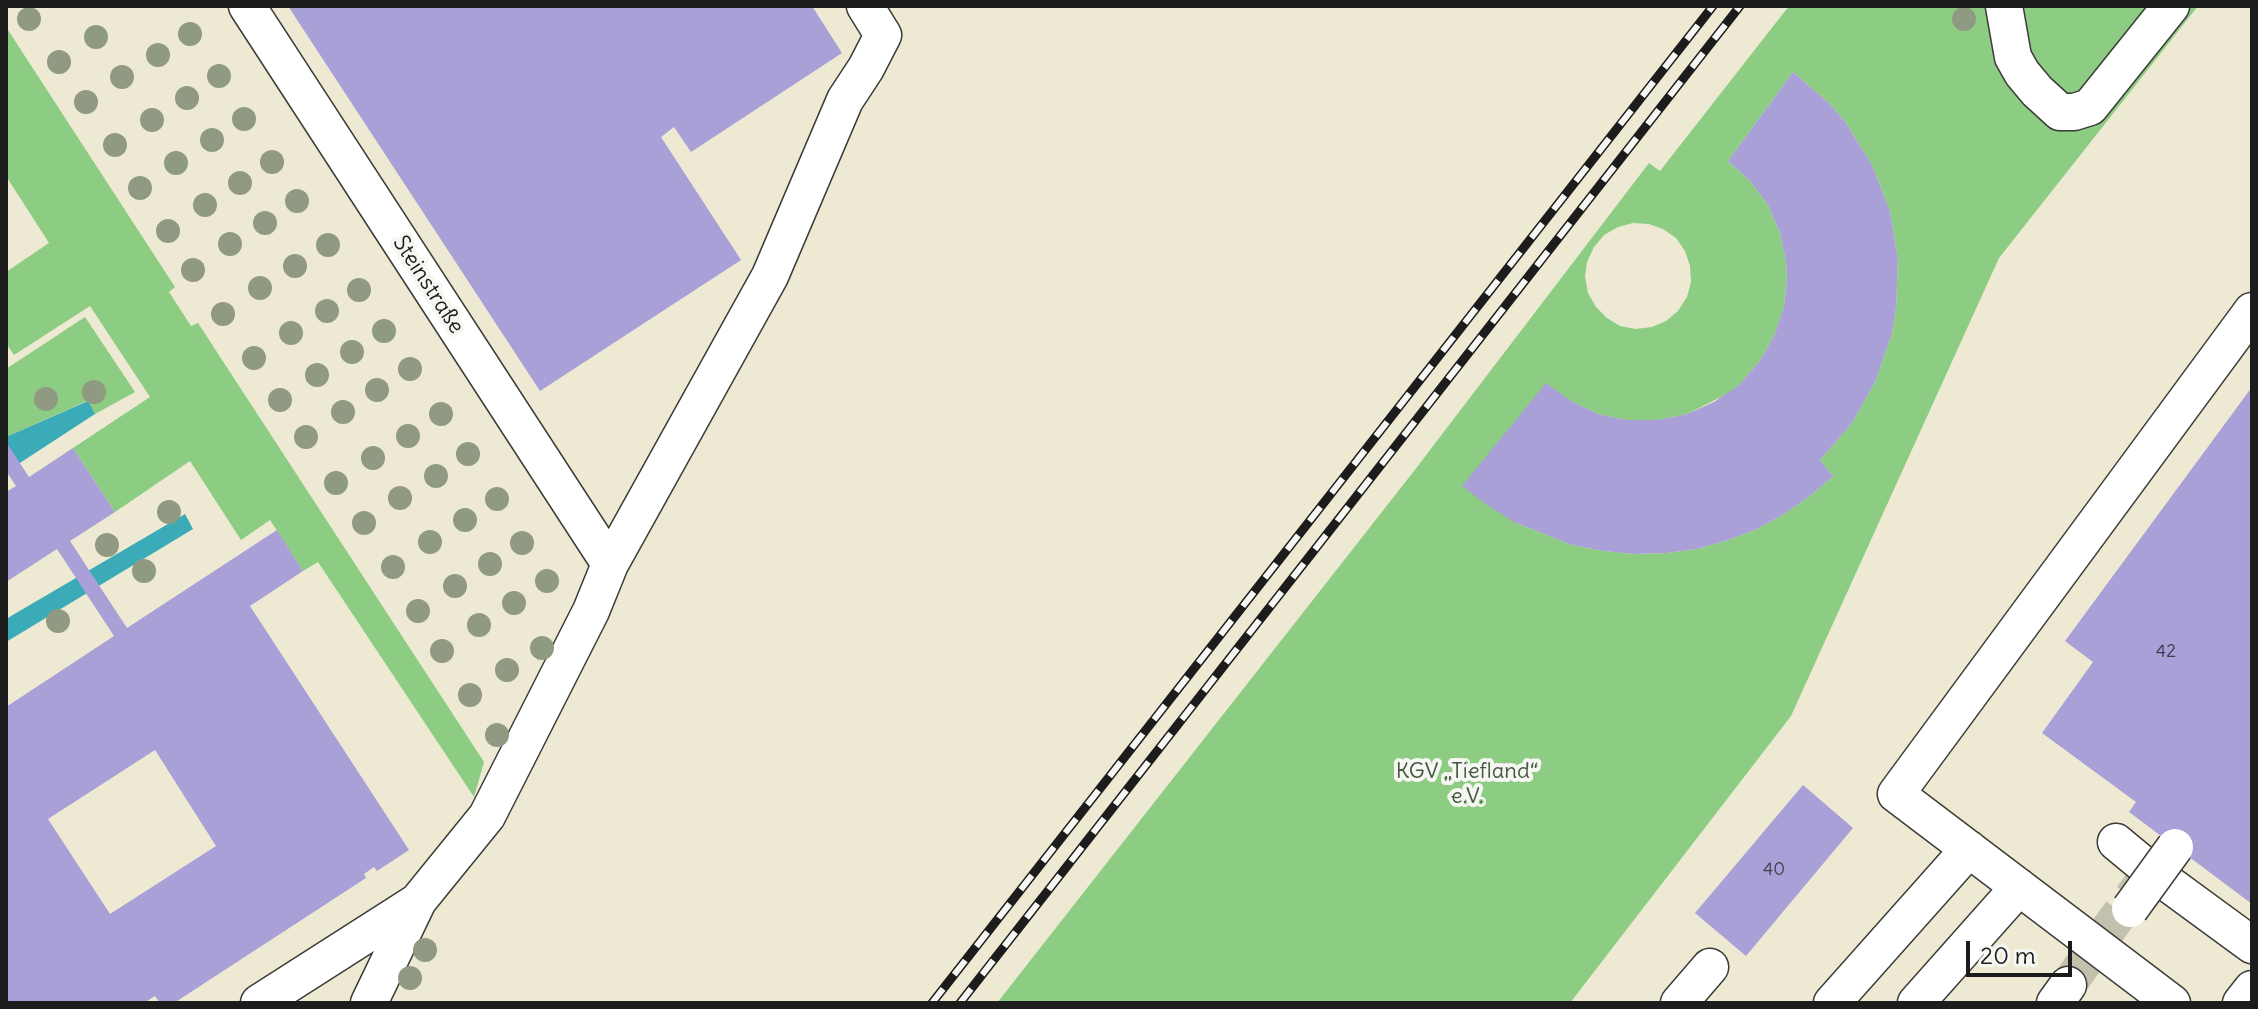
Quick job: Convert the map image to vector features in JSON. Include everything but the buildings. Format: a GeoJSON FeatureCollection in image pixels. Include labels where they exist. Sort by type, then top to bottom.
{"type":"FeatureCollection","features":[{"type":"Feature","properties":{"kind":"street","name":"Steinstraße"},"geometry":{"type":"LineString","coordinates":[[247,6],[610,564]]}},
{"type":"Feature","properties":{"kind":"street"},"geometry":{"type":"LineString","coordinates":[[369,1003],[418,901],[487,816],[591,611],[610,564],[770,276],[845,100],[883,35],[865,6]]}},
{"type":"Feature","properties":{"kind":"street"},"geometry":{"type":"LineString","coordinates":[[2004,6],[2013,57],[2037,91],[2060,112],[2090,107],[2171,6]]}},
{"type":"Feature","properties":{"kind":"street"},"geometry":{"type":"LineString","coordinates":[[2172,1003],[1896,794],[2252,311]]}},
{"type":"Feature","properties":{"kind":"street"},"geometry":{"type":"LineString","coordinates":[[2116,842],[2252,945]]}},
{"type":"Feature","properties":{"kind":"street"},"geometry":{"type":"LineString","coordinates":[[2101,948],[2175,847]]}},
{"type":"Feature","properties":{"kind":"street"},"geometry":{"type":"LineString","coordinates":[[1832,1003],[1969,849]]}},
{"type":"Feature","properties":{"kind":"street"},"geometry":{"type":"LineString","coordinates":[[1916,1003],[2019,887]]}},
{"type":"Feature","properties":{"kind":"street"},"geometry":{"type":"LineString","coordinates":[[259,1003],[418,901]]}},
{"type":"Feature","properties":{"kind":"street"},"geometry":{"type":"LineString","coordinates":[[1679,1003],[1710,967]]}},
{"type":"Feature","properties":{"kind":"green space","name":"KGV „Tiefland“ e.V."},"geometry":{"type":"Polygon","coordinates":[[[1789,6],[2198,6],[1999,258],[1791,716],[1570,1003],[997,1003],[1414,471],[1649,163],[1660,171],[1789,6]],[[1793,72],[1728,161],[1750,181],[1768,205],[1780,233],[1786,263],[1784,307],[1774,336],[1759,362],[1727,394],[1687,414],[1658,420],[1627,420],[1598,414],[1571,401],[1514,522],[1572,545],[1604,551],[1635,554],[1697,549],[1757,529],[1810,496],[1833,476],[1820,460],[1852,423],[1876,380],[1892,333],[1898,260],[1890,211],[1872,165],[1846,123],[1830,104],[1793,72]],[[1633,223],[1604,235],[1587,262],[1585,277],[1588,293],[1596,307],[1620,326],[1636,329],[1666,321],[1678,311],[1687,297],[1691,282],[1685,251],[1676,238],[1649,224],[1633,223]]]}},
{"type":"Feature","properties":{"kind":"green space"},"geometry":{"type":"Polygon","coordinates":[[[6,27],[175,287],[169,292],[191,326],[198,323],[484,762],[474,797],[318,562],[303,571],[270,520],[241,540],[190,461],[115,512],[73,448],[150,397],[90,306],[14,355],[6,343],[6,272],[49,243],[6,176],[6,27]]]}},
{"type":"Feature","properties":{"kind":"green space"},"geometry":{"type":"Polygon","coordinates":[[[85,317],[135,392],[95,414],[87,401],[6,437],[6,369],[85,317]]]}},
{"type":"Feature","properties":{"kind":"water"},"geometry":{"type":"Polygon","coordinates":[[[88,401],[95,414],[6,472],[6,437],[88,401]]]}},
{"type":"Feature","properties":{"kind":"water"},"geometry":{"type":"Polygon","coordinates":[[[185,514],[193,529],[6,642],[6,619],[185,514]]]}},
{"type":"Feature","properties":{"kind":"tunnel"},"geometry":{"type":"LineString","coordinates":[[2068,985],[2145,879]]}},
{"type":"Feature","properties":{"kind":"railway"},"geometry":{"type":"LineString","coordinates":[[932,1003],[1713,6]]}},
{"type":"Feature","properties":{"kind":"railway"},"geometry":{"type":"LineString","coordinates":[[960,1003],[1740,6]]}}]}
